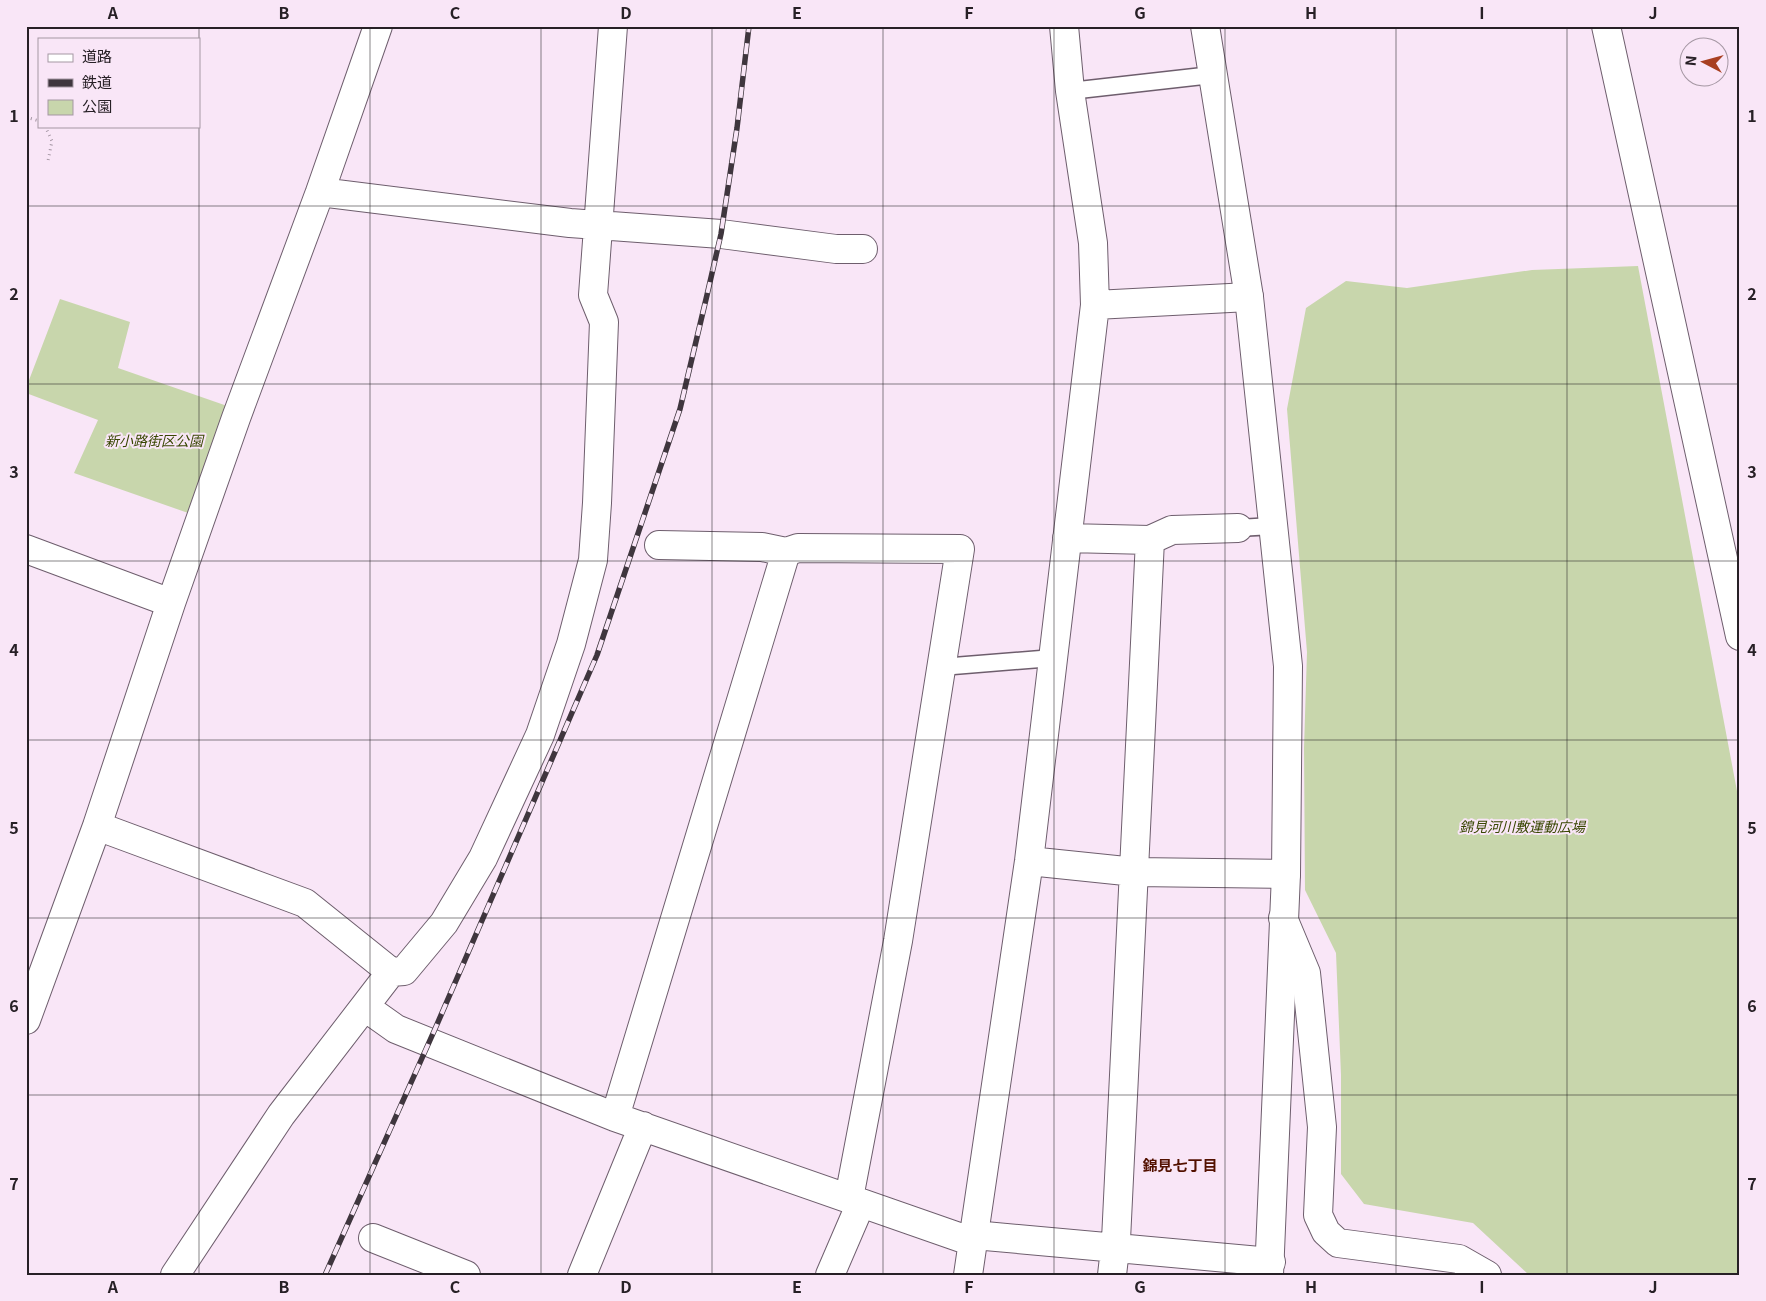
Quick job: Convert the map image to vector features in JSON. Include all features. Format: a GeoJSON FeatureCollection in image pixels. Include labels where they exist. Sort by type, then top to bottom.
{"type":"FeatureCollection","features":[{"type":"Feature","properties":{"kind":"street"},"geometry":{"type":"LineString","coordinates":[[26,1020],[97,826],[171,603],[236,418],[320,192],[378,26]]}},
{"type":"Feature","properties":{"kind":"street"},"geometry":{"type":"LineString","coordinates":[[97,826],[305,903],[391,972],[404,971],[444,923],[483,858],[540,735],[571,644],[593,560],[604,322],[594,295],[597,224],[613,26]]}},
{"type":"Feature","properties":{"kind":"street"},"geometry":{"type":"LineString","coordinates":[[968,1275],[1029,861],[1095,305],[1093,243],[1070,91],[1064,26]]}},
{"type":"Feature","properties":{"kind":"street"},"geometry":{"type":"LineString","coordinates":[[364,1007],[396,1029],[615,1117],[855,1200],[973,1238],[1115,1247],[1270,1268],[1286,874],[1288,666],[1249,297],[1205,26]]}},
{"type":"Feature","properties":{"kind":"street"},"geometry":{"type":"LineString","coordinates":[[1606,26],[1740,636]]}},
{"type":"Feature","properties":{"kind":"street"},"geometry":{"type":"LineString","coordinates":[[320,192],[570,223],[721,234],[836,249],[863,250]]}},
{"type":"Feature","properties":{"kind":"street"},"geometry":{"type":"LineString","coordinates":[[1095,305],[1249,297]]}},
{"type":"Feature","properties":{"kind":"street"},"geometry":{"type":"LineString","coordinates":[[1067,538],[1150,540],[1172,530],[1238,528]]}},
{"type":"Feature","properties":{"kind":"street"},"geometry":{"type":"LineString","coordinates":[[1112,1275],[1135,872],[1150,540]]}},
{"type":"Feature","properties":{"kind":"street"},"geometry":{"type":"LineString","coordinates":[[659,545],[762,548],[786,552],[798,548],[960,549],[855,1200],[830,1275]]}},
{"type":"Feature","properties":{"kind":"street"},"geometry":{"type":"LineString","coordinates":[[26,549],[171,603]]}},
{"type":"Feature","properties":{"kind":"street"},"geometry":{"type":"LineString","coordinates":[[615,1117],[786,552]]}},
{"type":"Feature","properties":{"kind":"street"},"geometry":{"type":"LineString","coordinates":[[1029,861],[1135,872],[1286,874]]}},
{"type":"Feature","properties":{"kind":"street"},"geometry":{"type":"LineString","coordinates":[[1283,918],[1306,973],[1322,1127],[1318,1215],[1326,1232],[1338,1243],[1459,1259],[1487,1275]]}},
{"type":"Feature","properties":{"kind":"street"},"geometry":{"type":"LineString","coordinates":[[175,1275],[281,1115],[391,972]]}},
{"type":"Feature","properties":{"kind":"street"},"geometry":{"type":"LineString","coordinates":[[582,1275],[643,1126]]}},
{"type":"Feature","properties":{"kind":"street"},"geometry":{"type":"LineString","coordinates":[[374,1238],[466,1275]]}},
{"type":"Feature","properties":{"kind":"lane"},"geometry":{"type":"LineString","coordinates":[[1070,91],[1212,75]]}},
{"type":"Feature","properties":{"kind":"lane"},"geometry":{"type":"LineString","coordinates":[[1238,528],[1274,526]]}},
{"type":"Feature","properties":{"kind":"lane"},"geometry":{"type":"LineString","coordinates":[[941,667],[1053,658]]}},
{"type":"Feature","properties":{"kind":"path"},"geometry":{"type":"LineString","coordinates":[[26,117],[38,121]]}},
{"type":"Feature","properties":{"kind":"path"},"geometry":{"type":"LineString","coordinates":[[46,128],[52,141],[48,161]]}},
{"type":"Feature","properties":{"kind":"green space","name":"錦見河川敷運動広場"},"geometry":{"type":"Polygon","coordinates":[[[1638,266],[1740,807],[1740,1275],[1529,1275],[1473,1223],[1364,1204],[1341,1174],[1341,1075],[1336,953],[1305,890],[1304,748],[1307,652],[1287,409],[1306,308],[1346,281],[1407,288],[1532,270],[1638,266]]]}},
{"type":"Feature","properties":{"kind":"green space","name":"新小路街区公園"},"geometry":{"type":"Polygon","coordinates":[[[60,299],[130,322],[118,368],[233,408],[191,514],[74,473],[98,420],[26,393],[26,388],[60,299]]]}},
{"type":"Feature","properties":{"kind":"railway"},"geometry":{"type":"LineString","coordinates":[[325,1275],[435,1029],[597,655],[680,409],[721,234],[737,128],[749,26]]}},
{"type":"Feature","properties":{"kind":"district","name":"錦見七丁目"},"geometry":{"type":"Point","coordinates":[1180,1166]}}]}
